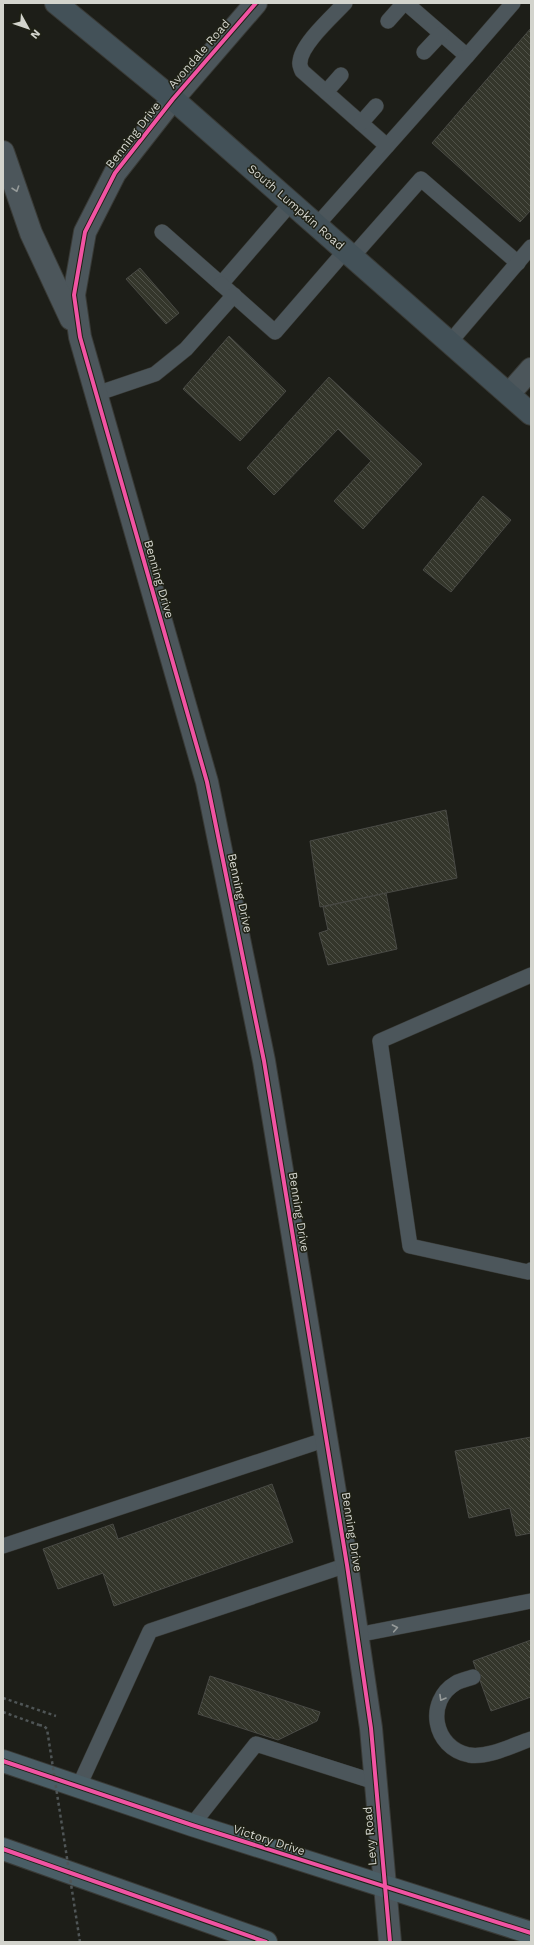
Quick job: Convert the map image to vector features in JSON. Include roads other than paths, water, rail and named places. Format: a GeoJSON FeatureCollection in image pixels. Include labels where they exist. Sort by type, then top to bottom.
{"type":"FeatureCollection","features":[{"type":"Feature","properties":{"kind":"highway","name":"Victory Drive"},"geometry":{"type":"LineString","coordinates":[[3,1761],[192,1826],[531,1933]]}},
{"type":"Feature","properties":{"kind":"highway"},"geometry":{"type":"LineString","coordinates":[[3,1849],[266,1942]]}},
{"type":"Feature","properties":{"kind":"main road","name":"South Lumpkin Road"},"geometry":{"type":"LineString","coordinates":[[56,3],[173,99],[531,414]]}},
{"type":"Feature","properties":{"kind":"street","name":"Avondale Road"},"geometry":{"type":"LineString","coordinates":[[173,99],[256,3]]}},
{"type":"Feature","properties":{"kind":"street","name":"Benning Drive"},"geometry":{"type":"LineString","coordinates":[[173,99],[115,173],[85,232],[74,295],[80,337],[207,782],[264,1061],[327,1439],[371,1728]]}},
{"type":"Feature","properties":{"kind":"street","name":"Benning Drive"},"geometry":{"type":"LineString","coordinates":[[3,152],[31,233],[80,337]]}},
{"type":"Feature","properties":{"kind":"street"},"geometry":{"type":"LineString","coordinates":[[509,394],[531,369]]}},
{"type":"Feature","properties":{"kind":"street","name":"Levy Road"},"geometry":{"type":"LineString","coordinates":[[371,1728],[390,1942]]}},
{"type":"Feature","properties":{"kind":"lane"},"geometry":{"type":"LineString","coordinates":[[345,3],[308,44],[299,63],[302,71],[387,146]]}},
{"type":"Feature","properties":{"kind":"lane"},"geometry":{"type":"LineString","coordinates":[[388,21],[405,3],[467,56]]}},
{"type":"Feature","properties":{"kind":"lane"},"geometry":{"type":"LineString","coordinates":[[317,225],[513,3]]}},
{"type":"Feature","properties":{"kind":"lane"},"geometry":{"type":"LineString","coordinates":[[424,52],[441,34]]}},
{"type":"Feature","properties":{"kind":"lane"},"geometry":{"type":"LineString","coordinates":[[326,92],[341,75]]}},
{"type":"Feature","properties":{"kind":"lane"},"geometry":{"type":"LineString","coordinates":[[362,123],[376,106]]}},
{"type":"Feature","properties":{"kind":"lane"},"geometry":{"type":"LineString","coordinates":[[162,232],[275,332],[420,179],[518,263]]}},
{"type":"Feature","properties":{"kind":"lane"},"geometry":{"type":"LineString","coordinates":[[221,284],[291,202]]}},
{"type":"Feature","properties":{"kind":"lane"},"geometry":{"type":"LineString","coordinates":[[450,342],[531,248]]}},
{"type":"Feature","properties":{"kind":"lane"},"geometry":{"type":"LineString","coordinates":[[96,394],[155,374],[186,349],[234,295]]}},
{"type":"Feature","properties":{"kind":"lane"},"geometry":{"type":"LineString","coordinates":[[531,975],[380,1040],[410,1246],[528,1272],[531,1270]]}},
{"type":"Feature","properties":{"kind":"lane"},"geometry":{"type":"LineString","coordinates":[[3,1546],[327,1439]]}},
{"type":"Feature","properties":{"kind":"lane"},"geometry":{"type":"LineString","coordinates":[[79,1786],[150,1631],[347,1565]]}},
{"type":"Feature","properties":{"kind":"lane"},"geometry":{"type":"LineString","coordinates":[[357,1636],[531,1601]]}},
{"type":"Feature","properties":{"kind":"lane"},"geometry":{"type":"LineString","coordinates":[[473,1677],[456,1683],[447,1690],[438,1707],[436,1721],[442,1738],[454,1751],[470,1755],[485,1755],[531,1739]]}},
{"type":"Feature","properties":{"kind":"lane"},"geometry":{"type":"LineString","coordinates":[[192,1826],[256,1744],[375,1782]]}}]}
